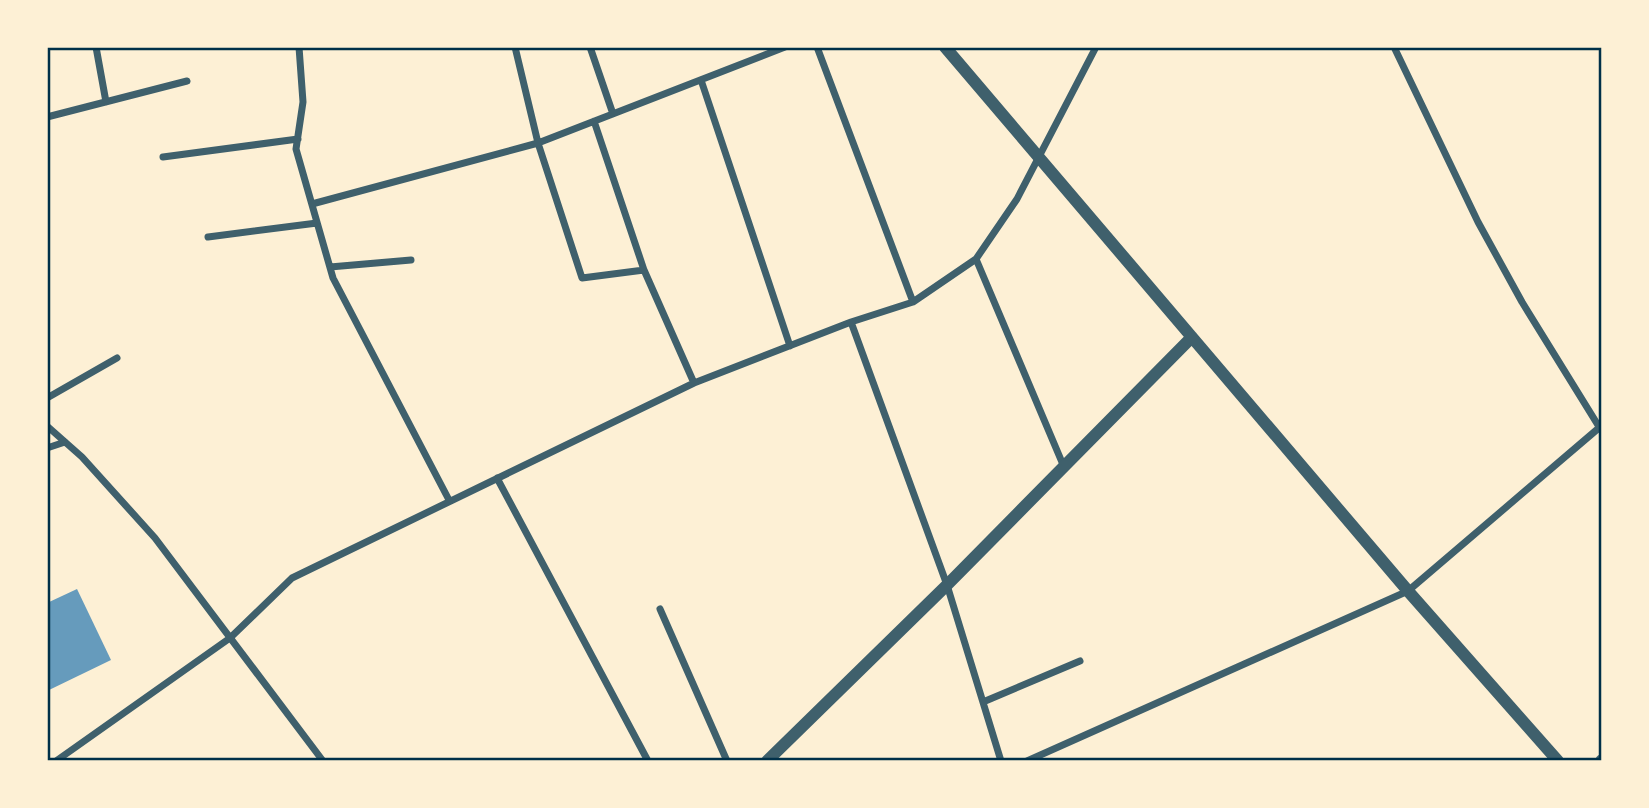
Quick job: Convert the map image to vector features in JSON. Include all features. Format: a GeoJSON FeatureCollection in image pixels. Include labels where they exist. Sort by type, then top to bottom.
{"type":"FeatureCollection","features":[{"type":"Feature","properties":{"kind":"street"},"geometry":{"type":"LineString","coordinates":[[96,47],[106,102]]}},
{"type":"Feature","properties":{"kind":"street"},"geometry":{"type":"LineString","coordinates":[[299,47],[303,102],[296,149],[333,278],[449,500]]}},
{"type":"Feature","properties":{"kind":"street"},"geometry":{"type":"LineString","coordinates":[[515,47],[538,143],[582,278],[644,270]]}},
{"type":"Feature","properties":{"kind":"street"},"geometry":{"type":"LineString","coordinates":[[590,47],[613,114]]}},
{"type":"Feature","properties":{"kind":"street"},"geometry":{"type":"LineString","coordinates":[[312,204],[538,143],[785,47]]}},
{"type":"Feature","properties":{"kind":"street"},"geometry":{"type":"LineString","coordinates":[[817,47],[913,302]]}},
{"type":"Feature","properties":{"kind":"street"},"geometry":{"type":"LineString","coordinates":[[945,47],[1408,592],[1558,761]]}},
{"type":"Feature","properties":{"kind":"street"},"geometry":{"type":"LineString","coordinates":[[56,761],[230,638],[292,578],[694,383],[851,322],[913,302],[976,260],[1017,199],[1097,47]]}},
{"type":"Feature","properties":{"kind":"street"},"geometry":{"type":"LineString","coordinates":[[1027,761],[1408,592],[1601,429],[1515,291],[1478,222],[1394,47]]}},
{"type":"Feature","properties":{"kind":"street"},"geometry":{"type":"LineString","coordinates":[[701,80],[790,346]]}},
{"type":"Feature","properties":{"kind":"street"},"geometry":{"type":"LineString","coordinates":[[47,117],[187,81]]}},
{"type":"Feature","properties":{"kind":"street"},"geometry":{"type":"LineString","coordinates":[[594,121],[644,270],[694,383]]}},
{"type":"Feature","properties":{"kind":"street"},"geometry":{"type":"LineString","coordinates":[[163,157],[298,139]]}},
{"type":"Feature","properties":{"kind":"street"},"geometry":{"type":"LineString","coordinates":[[208,237],[317,223]]}},
{"type":"Feature","properties":{"kind":"street"},"geometry":{"type":"LineString","coordinates":[[330,267],[411,260]]}},
{"type":"Feature","properties":{"kind":"street"},"geometry":{"type":"LineString","coordinates":[[976,260],[1064,467]]}},
{"type":"Feature","properties":{"kind":"street"},"geometry":{"type":"LineString","coordinates":[[851,322],[947,585],[1000,761]]}},
{"type":"Feature","properties":{"kind":"street"},"geometry":{"type":"LineString","coordinates":[[767,761],[947,585],[1192,337]]}},
{"type":"Feature","properties":{"kind":"street"},"geometry":{"type":"LineString","coordinates":[[47,398],[117,358]]}},
{"type":"Feature","properties":{"kind":"street"},"geometry":{"type":"LineString","coordinates":[[47,426],[82,457],[155,538],[323,761]]}},
{"type":"Feature","properties":{"kind":"street"},"geometry":{"type":"LineString","coordinates":[[47,448],[65,442]]}},
{"type":"Feature","properties":{"kind":"street"},"geometry":{"type":"LineString","coordinates":[[497,478],[648,761]]}},
{"type":"Feature","properties":{"kind":"street"},"geometry":{"type":"LineString","coordinates":[[660,609],[727,761]]}},
{"type":"Feature","properties":{"kind":"street"},"geometry":{"type":"LineString","coordinates":[[982,702],[1080,661]]}},
{"type":"Feature","properties":{"kind":"water"},"geometry":{"type":"Polygon","coordinates":[[[77,589],[111,660],[47,691],[47,603],[77,589]]]}}]}
